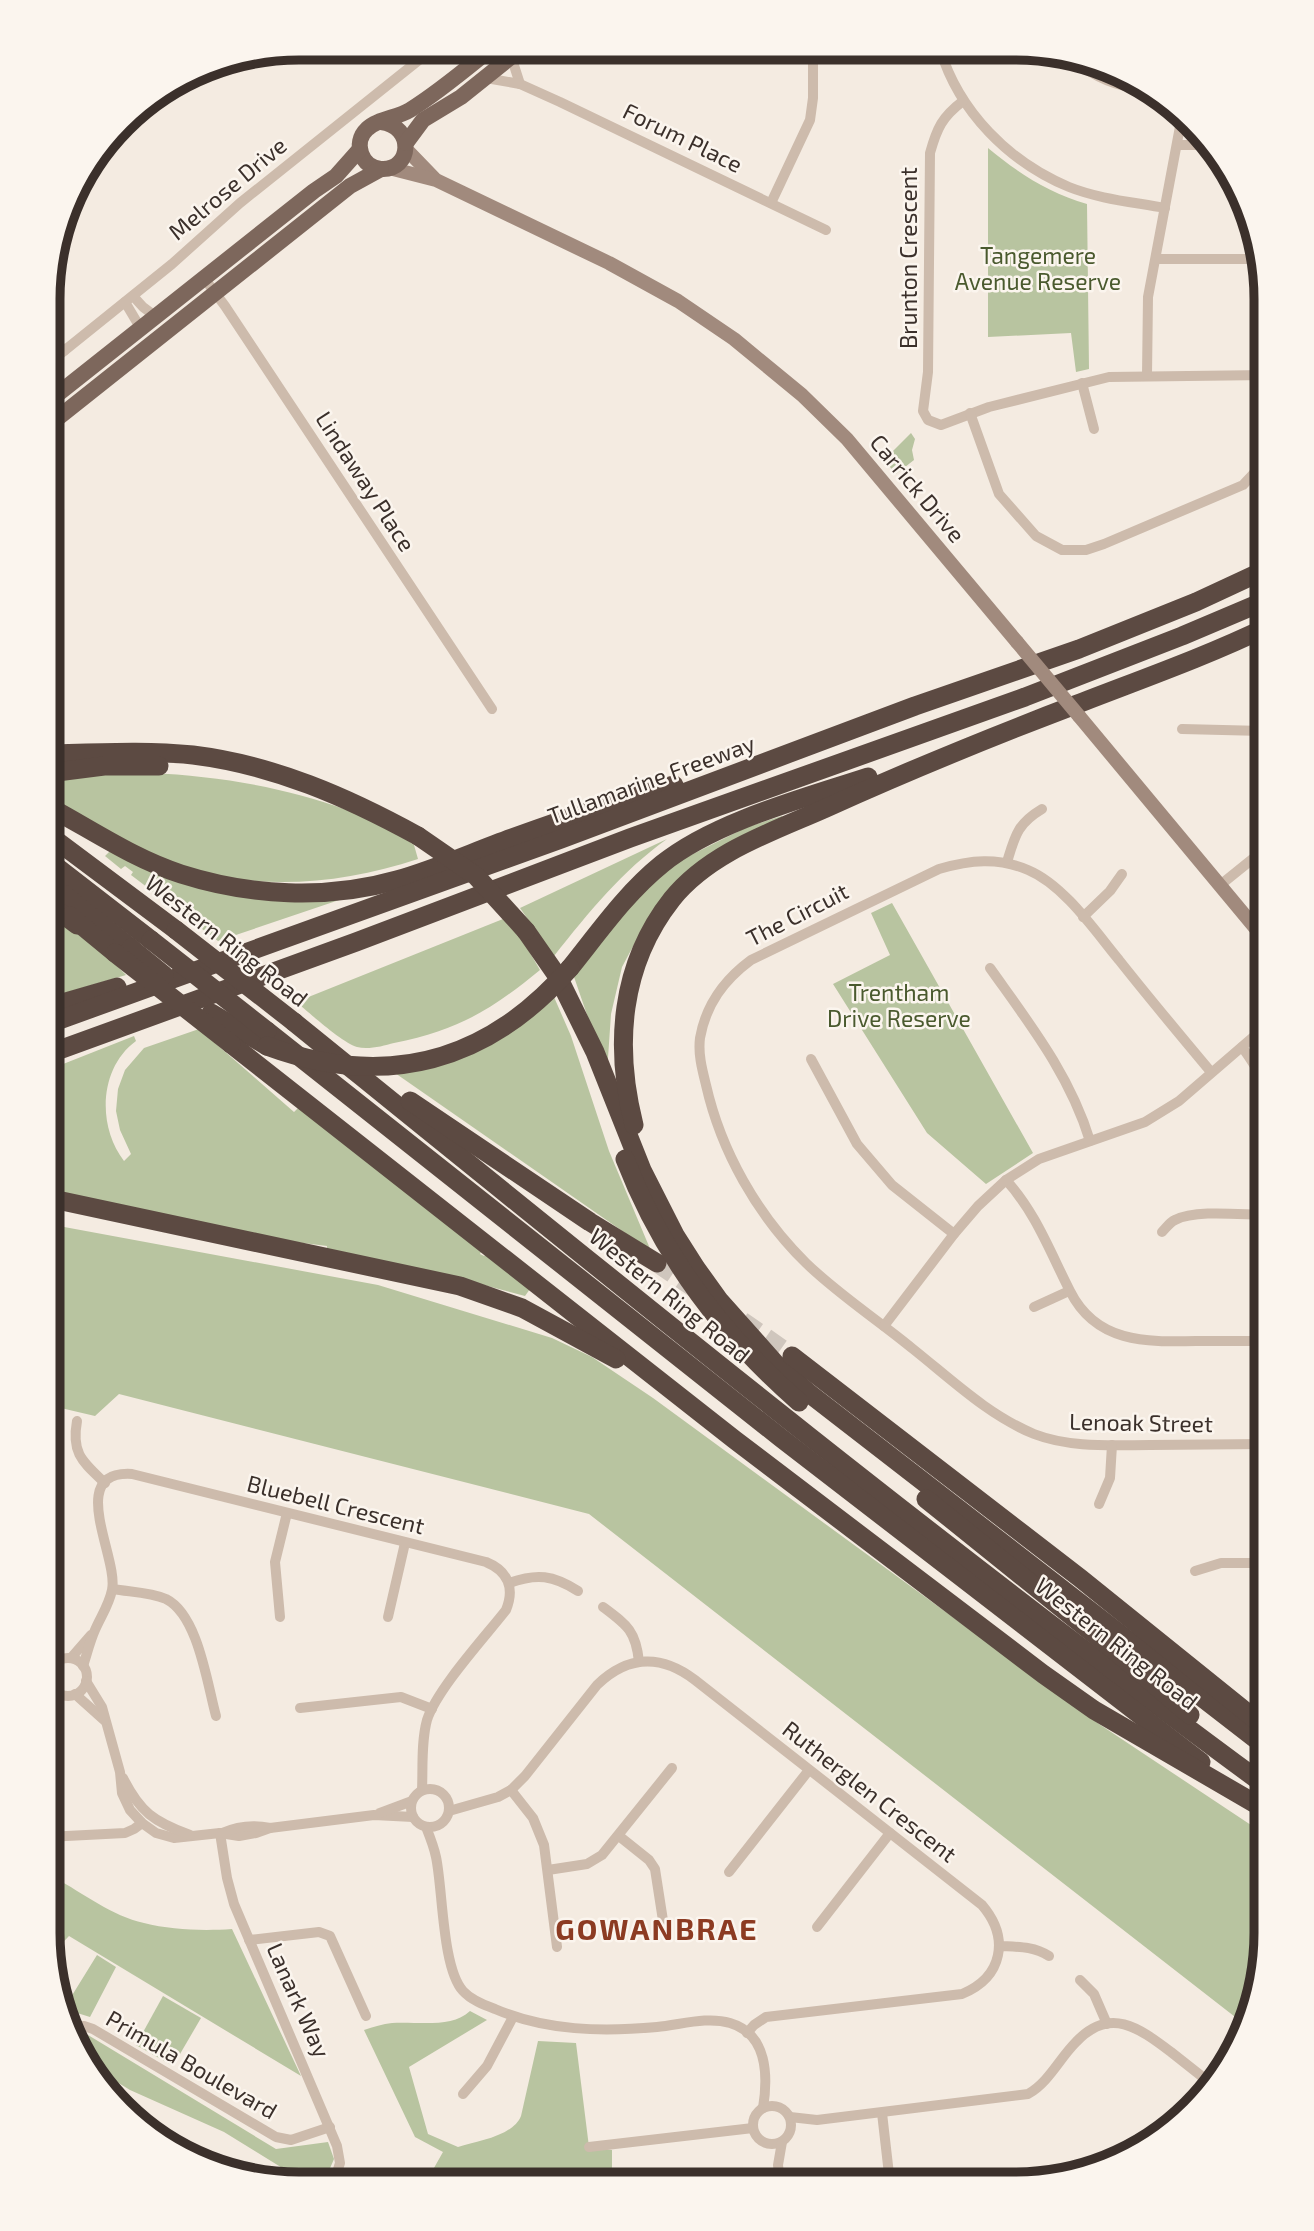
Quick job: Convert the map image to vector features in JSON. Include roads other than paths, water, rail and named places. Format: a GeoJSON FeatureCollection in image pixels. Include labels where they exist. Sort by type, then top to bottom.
{"type":"FeatureCollection","features":[{"type":"Feature","properties":{"kind":"highway","name":"Tullamarine Freeway"},"geometry":{"type":"LineString","coordinates":[[60,1020],[561,839],[915,706],[1079,649],[1196,602],[1254,575]]}},
{"type":"Feature","properties":{"kind":"highway"},"geometry":{"type":"LineString","coordinates":[[60,1050],[630,838],[922,736],[1050,688],[1254,606]]}},
{"type":"Feature","properties":{"kind":"highway"},"geometry":{"type":"LineString","coordinates":[[660,1202],[639,1144],[629,1106],[623,1069],[623,1025],[636,960],[652,928],[673,898],[701,871],[734,849],[863,791],[1183,663],[1254,632]]}},
{"type":"Feature","properties":{"kind":"highway"},"geometry":{"type":"LineString","coordinates":[[60,813],[152,863],[197,879],[237,888],[273,892],[354,888],[407,877],[557,822],[712,774],[915,706]]}},
{"type":"Feature","properties":{"kind":"highway"},"geometry":{"type":"LineString","coordinates":[[60,906],[211,1013],[267,1046],[304,1059],[336,1065],[406,1065],[438,1058],[461,1049],[514,1021],[552,989],[631,892],[671,858],[719,830],[1035,720]]}},
{"type":"Feature","properties":{"kind":"highway"},"geometry":{"type":"LineString","coordinates":[[60,754],[115,751],[195,755],[274,771],[332,792],[418,836],[476,876],[526,931],[548,960],[595,1052],[642,1170],[682,1246],[719,1300],[775,1363],[810,1394],[1254,1737]]}},
{"type":"Feature","properties":{"kind":"highway"},"geometry":{"type":"LineString","coordinates":[[60,772],[139,765],[241,774],[301,789],[380,817]]}},
{"type":"Feature","properties":{"kind":"highway","name":"Western Ring Road"},"geometry":{"type":"LineString","coordinates":[[60,843],[294,1022],[774,1409],[1146,1696],[1254,1775]]}},
{"type":"Feature","properties":{"kind":"highway","name":"Western Ring Road"},"geometry":{"type":"LineString","coordinates":[[60,869],[781,1438],[1254,1803]]}},
{"type":"Feature","properties":{"kind":"highway"},"geometry":{"type":"LineString","coordinates":[[60,1004],[124,985],[250,940],[427,886]]}},
{"type":"Feature","properties":{"kind":"highway"},"geometry":{"type":"LineString","coordinates":[[60,893],[232,1044],[694,1408],[1073,1696],[1254,1805]]}},
{"type":"Feature","properties":{"kind":"highway"},"geometry":{"type":"LineString","coordinates":[[60,911],[123,950]]}},
{"type":"Feature","properties":{"kind":"highway"},"geometry":{"type":"LineString","coordinates":[[574,1009],[620,1148],[648,1213],[685,1277],[709,1310],[769,1376],[805,1407],[927,1499],[1110,1647],[1254,1773]]}},
{"type":"Feature","properties":{"kind":"highway"},"geometry":{"type":"LineString","coordinates":[[294,1022],[481,1150],[657,1263]]}},
{"type":"Feature","properties":{"kind":"highway"},"geometry":{"type":"LineString","coordinates":[[60,1201],[460,1286],[543,1318],[641,1372],[694,1408]]}},
{"type":"Feature","properties":{"kind":"highway"},"geometry":{"type":"LineString","coordinates":[[792,1356],[1080,1578],[1254,1718]]}},
{"type":"Feature","properties":{"kind":"main road"},"geometry":{"type":"LineString","coordinates":[[60,392],[336,176],[360,149],[362,134],[367,128],[402,115],[417,106],[470,60]]}},
{"type":"Feature","properties":{"kind":"main road"},"geometry":{"type":"LineString","coordinates":[[60,416],[350,186],[400,161],[406,146],[423,120],[458,99],[507,60]]}},
{"type":"Feature","properties":{"kind":"main road"},"geometry":{"type":"LineString","coordinates":[[381,122],[400,130],[406,146]]}},
{"type":"Feature","properties":{"kind":"main road"},"geometry":{"type":"LineString","coordinates":[[360,149],[367,163],[385,169]]}},
{"type":"Feature","properties":{"kind":"street","name":"Melrose Drive"},"geometry":{"type":"LineString","coordinates":[[60,354],[172,264],[240,203],[419,60]]}},
{"type":"Feature","properties":{"kind":"street"},"geometry":{"type":"LineString","coordinates":[[517,60],[520,84]]}},
{"type":"Feature","properties":{"kind":"street"},"geometry":{"type":"LineString","coordinates":[[771,203],[810,120],[814,98],[813,60]]}},
{"type":"Feature","properties":{"kind":"street"},"geometry":{"type":"LineString","coordinates":[[945,60],[964,101],[1002,146],[1044,175],[1092,194],[1165,208]]}},
{"type":"Feature","properties":{"kind":"street"},"geometry":{"type":"LineString","coordinates":[[1097,75],[1118,83]]}},
{"type":"Feature","properties":{"kind":"street","name":"Forum Place"},"geometry":{"type":"LineString","coordinates":[[486,78],[520,84],[826,230]]}},
{"type":"Feature","properties":{"kind":"street","name":"Brunton Crescent"},"geometry":{"type":"LineString","coordinates":[[964,101],[946,114],[936,132],[930,153],[928,372],[923,411],[924,416],[932,423],[941,425],[970,413]]}},
{"type":"Feature","properties":{"kind":"street"},"geometry":{"type":"LineString","coordinates":[[1147,375],[1148,297],[1180,127]]}},
{"type":"Feature","properties":{"kind":"street"},"geometry":{"type":"LineString","coordinates":[[1177,145],[1198,145]]}},
{"type":"Feature","properties":{"kind":"street","name":"Carrick Drive"},"geometry":{"type":"LineString","coordinates":[[406,146],[436,180]]}},
{"type":"Feature","properties":{"kind":"street","name":"Carrick Drive"},"geometry":{"type":"LineString","coordinates":[[385,169],[436,180],[638,279],[707,320],[759,358],[814,406],[865,459],[1254,928]]}},
{"type":"Feature","properties":{"kind":"street"},"geometry":{"type":"LineString","coordinates":[[1156,259],[1251,259]]}},
{"type":"Feature","properties":{"kind":"street","name":"Lindaway Place"},"geometry":{"type":"LineString","coordinates":[[204,278],[492,709]]}},
{"type":"Feature","properties":{"kind":"street"},"geometry":{"type":"LineString","coordinates":[[130,299],[155,316]]}},
{"type":"Feature","properties":{"kind":"street"},"geometry":{"type":"LineString","coordinates":[[130,299],[141,329]]}},
{"type":"Feature","properties":{"kind":"street"},"geometry":{"type":"LineString","coordinates":[[60,346],[64,351]]}},
{"type":"Feature","properties":{"kind":"street"},"geometry":{"type":"LineString","coordinates":[[1254,376],[1109,377],[970,413],[999,494],[1036,536],[1062,550],[1086,550],[1104,544],[1243,485],[1254,473]]}},
{"type":"Feature","properties":{"kind":"street"},"geometry":{"type":"LineString","coordinates":[[1082,383],[1094,429]]}},
{"type":"Feature","properties":{"kind":"street"},"geometry":{"type":"LineString","coordinates":[[1182,729],[1254,731]]}},
{"type":"Feature","properties":{"kind":"street"},"geometry":{"type":"LineString","coordinates":[[1007,862],[1020,826],[1042,809]]}},
{"type":"Feature","properties":{"kind":"street"},"geometry":{"type":"LineString","coordinates":[[1219,886],[1254,858]]}},
{"type":"Feature","properties":{"kind":"street","name":"The Circuit"},"geometry":{"type":"LineString","coordinates":[[884,1325],[845,1297],[785,1241],[746,1184],[729,1152],[711,1106],[700,1060],[704,1019],[712,1000],[722,987],[751,960],[939,869],[964,862],[1007,862],[1049,882],[1083,917],[1211,1072]]}},
{"type":"Feature","properties":{"kind":"street"},"geometry":{"type":"LineString","coordinates":[[1083,917],[1110,891],[1122,874]]}},
{"type":"Feature","properties":{"kind":"street"},"geometry":{"type":"LineString","coordinates":[[990,968],[1056,1063],[1075,1097],[1090,1141]]}},
{"type":"Feature","properties":{"kind":"street"},"geometry":{"type":"LineString","coordinates":[[884,1325],[954,1234],[978,1206],[1006,1180],[1039,1159],[1145,1122],[1179,1101],[1254,1036]]}},
{"type":"Feature","properties":{"kind":"street"},"geometry":{"type":"LineString","coordinates":[[1242,1047],[1254,1064]]}},
{"type":"Feature","properties":{"kind":"street"},"geometry":{"type":"LineString","coordinates":[[811,1059],[857,1144],[892,1185],[954,1234]]}},
{"type":"Feature","properties":{"kind":"street"},"geometry":{"type":"LineString","coordinates":[[1006,1180],[1027,1206],[1046,1238],[1069,1291],[1093,1320],[1112,1332],[1132,1339],[1173,1342],[1254,1340]]}},
{"type":"Feature","properties":{"kind":"street"},"geometry":{"type":"LineString","coordinates":[[1162,1232],[1174,1220],[1184,1217],[1254,1215]]}},
{"type":"Feature","properties":{"kind":"street"},"geometry":{"type":"LineString","coordinates":[[1034,1307],[1069,1291]]}},
{"type":"Feature","properties":{"kind":"street","name":"Lenoak Street"},"geometry":{"type":"LineString","coordinates":[[884,1325],[999,1418],[1059,1442],[1112,1445],[1254,1444]]}},
{"type":"Feature","properties":{"kind":"street"},"geometry":{"type":"LineString","coordinates":[[77,1421],[74,1436],[79,1456],[105,1483],[98,1494],[97,1504],[113,1572],[113,1589],[107,1608],[95,1630],[83,1666],[86,1681],[102,1707],[120,1772],[122,1793],[130,1810],[142,1823],[156,1833],[174,1839],[220,1833],[239,1836],[270,1828],[374,1815],[413,1817],[426,1827],[436,1856],[451,1966],[454,1978],[468,1996],[513,2017],[538,2024],[576,2028],[646,2028],[718,2021],[731,2023],[747,2033],[763,2054],[767,2083],[763,2108],[755,2116],[753,2128],[759,2138],[769,2144],[778,2165]]}},
{"type":"Feature","properties":{"kind":"street"},"geometry":{"type":"LineString","coordinates":[[1099,1504],[1110,1478],[1112,1445]]}},
{"type":"Feature","properties":{"kind":"street","name":"Bluebell Crescent"},"geometry":{"type":"LineString","coordinates":[[105,1483],[122,1474],[132,1474],[495,1566],[503,1572],[509,1583]]}},
{"type":"Feature","properties":{"kind":"street"},"geometry":{"type":"LineString","coordinates":[[280,1617],[275,1562],[287,1513]]}},
{"type":"Feature","properties":{"kind":"street"},"geometry":{"type":"LineString","coordinates":[[388,1617],[405,1543]]}},
{"type":"Feature","properties":{"kind":"street"},"geometry":{"type":"LineString","coordinates":[[1195,1572],[1221,1563],[1254,1563]]}},
{"type":"Feature","properties":{"kind":"street"},"geometry":{"type":"LineString","coordinates":[[374,1815],[412,1801],[422,1790],[424,1735],[432,1709],[506,1610],[511,1593],[509,1583],[540,1576],[556,1580],[578,1591]]}},
{"type":"Feature","properties":{"kind":"street"},"geometry":{"type":"LineString","coordinates":[[113,1589],[156,1595],[177,1605],[184,1613],[194,1633],[216,1716]]}},
{"type":"Feature","properties":{"kind":"street"},"geometry":{"type":"LineString","coordinates":[[449,1806],[474,1804],[511,1790],[597,1685],[615,1670],[639,1661],[635,1637],[631,1630],[603,1607]]}},
{"type":"Feature","properties":{"kind":"street"},"geometry":{"type":"LineString","coordinates":[[60,1660],[71,1658],[95,1630]]}},
{"type":"Feature","properties":{"kind":"street"},"geometry":{"type":"LineString","coordinates":[[71,1658],[83,1666]]}},
{"type":"Feature","properties":{"kind":"street","name":"Rutherglen Crescent"},"geometry":{"type":"LineString","coordinates":[[639,1661],[654,1661],[682,1670],[982,1905],[997,1928],[999,1946]]}},
{"type":"Feature","properties":{"kind":"street"},"geometry":{"type":"LineString","coordinates":[[60,1694],[75,1694],[86,1681]]}},
{"type":"Feature","properties":{"kind":"street"},"geometry":{"type":"LineString","coordinates":[[75,1694],[106,1721]]}},
{"type":"Feature","properties":{"kind":"street"},"geometry":{"type":"LineString","coordinates":[[300,1708],[401,1697],[432,1709]]}},
{"type":"Feature","properties":{"kind":"street"},"geometry":{"type":"LineString","coordinates":[[424,1754],[435,1789]]}},
{"type":"Feature","properties":{"kind":"street"},"geometry":{"type":"LineString","coordinates":[[548,1870],[595,1861],[619,1836],[672,1768]]}},
{"type":"Feature","properties":{"kind":"street"},"geometry":{"type":"LineString","coordinates":[[729,1872],[809,1770]]}},
{"type":"Feature","properties":{"kind":"street"},"geometry":{"type":"LineString","coordinates":[[120,1772],[132,1796],[150,1816],[160,1823],[193,1836]]}},
{"type":"Feature","properties":{"kind":"street"},"geometry":{"type":"LineString","coordinates":[[422,1790],[435,1789],[443,1793],[449,1806],[446,1819],[440,1825],[426,1827]]}},
{"type":"Feature","properties":{"kind":"street"},"geometry":{"type":"LineString","coordinates":[[511,1790],[533,1818],[540,1832],[548,1870],[557,1947]]}},
{"type":"Feature","properties":{"kind":"street"},"geometry":{"type":"LineString","coordinates":[[412,1801],[413,1817]]}},
{"type":"Feature","properties":{"kind":"street"},"geometry":{"type":"LineString","coordinates":[[60,1836],[125,1833],[142,1823]]}},
{"type":"Feature","properties":{"kind":"street"},"geometry":{"type":"LineString","coordinates":[[436,1856],[440,1825]]}},
{"type":"Feature","properties":{"kind":"street","name":"Lanark Way"},"geometry":{"type":"LineString","coordinates":[[220,1833],[231,1894],[330,2127],[340,2155],[337,2172]]}},
{"type":"Feature","properties":{"kind":"street"},"geometry":{"type":"LineString","coordinates":[[817,1927],[890,1833]]}},
{"type":"Feature","properties":{"kind":"street"},"geometry":{"type":"LineString","coordinates":[[619,1836],[649,1860],[655,1869],[664,1927]]}},
{"type":"Feature","properties":{"kind":"street"},"geometry":{"type":"LineString","coordinates":[[250,1940],[319,1931],[326,1933],[366,2016]]}},
{"type":"Feature","properties":{"kind":"street"},"geometry":{"type":"LineString","coordinates":[[747,2033],[766,2017],[962,1994],[973,1989],[990,1974],[999,1946],[1025,1947],[1049,1956]]}},
{"type":"Feature","properties":{"kind":"street"},"geometry":{"type":"LineString","coordinates":[[1080,1980],[1094,1994],[1107,2024]]}},
{"type":"Feature","properties":{"kind":"street"},"geometry":{"type":"LineString","coordinates":[[463,2094],[487,2066],[513,2017]]}},
{"type":"Feature","properties":{"kind":"street"},"geometry":{"type":"LineString","coordinates":[[767,2083],[778,2106],[790,2117],[817,2120],[1028,2094],[1043,2083],[1084,2034],[1107,2024],[1125,2024],[1145,2032],[1204,2078]]}},
{"type":"Feature","properties":{"kind":"street","name":"Primula Boulevard"},"geometry":{"type":"LineString","coordinates":[[79,2026],[93,2029],[276,2137],[298,2139],[330,2127]]}},
{"type":"Feature","properties":{"kind":"street"},"geometry":{"type":"LineString","coordinates":[[763,2108],[778,2106]]}},
{"type":"Feature","properties":{"kind":"street"},"geometry":{"type":"LineString","coordinates":[[882,2113],[889,2172]]}},
{"type":"Feature","properties":{"kind":"street"},"geometry":{"type":"LineString","coordinates":[[790,2117],[790,2131]]}},
{"type":"Feature","properties":{"kind":"street"},"geometry":{"type":"LineString","coordinates":[[779,2172],[782,2142],[790,2131],[817,2120]]}},
{"type":"Feature","properties":{"kind":"street"},"geometry":{"type":"LineString","coordinates":[[589,2147],[753,2128]]}},
{"type":"Feature","properties":{"kind":"street"},"geometry":{"type":"LineString","coordinates":[[769,2144],[782,2142]]}},
{"type":"Feature","properties":{"kind":"tunnel"},"geometry":{"type":"LineString","coordinates":[[657,1263],[694,1288]]}},
{"type":"Feature","properties":{"kind":"tunnel"},"geometry":{"type":"LineString","coordinates":[[742,1321],[792,1356]]}},
{"type":"Feature","properties":{"kind":"district","name":"GOWANBRAE"},"geometry":{"type":"Point","coordinates":[657,1928]}},
{"type":"Feature","properties":{"kind":"park label","name":"Tangemere Avenue Reserve"},"geometry":{"type":"Point","coordinates":[1038,268]}},
{"type":"Feature","properties":{"kind":"park label","name":"Trentham Drive Reserve"},"geometry":{"type":"Point","coordinates":[899,1005]}}]}
